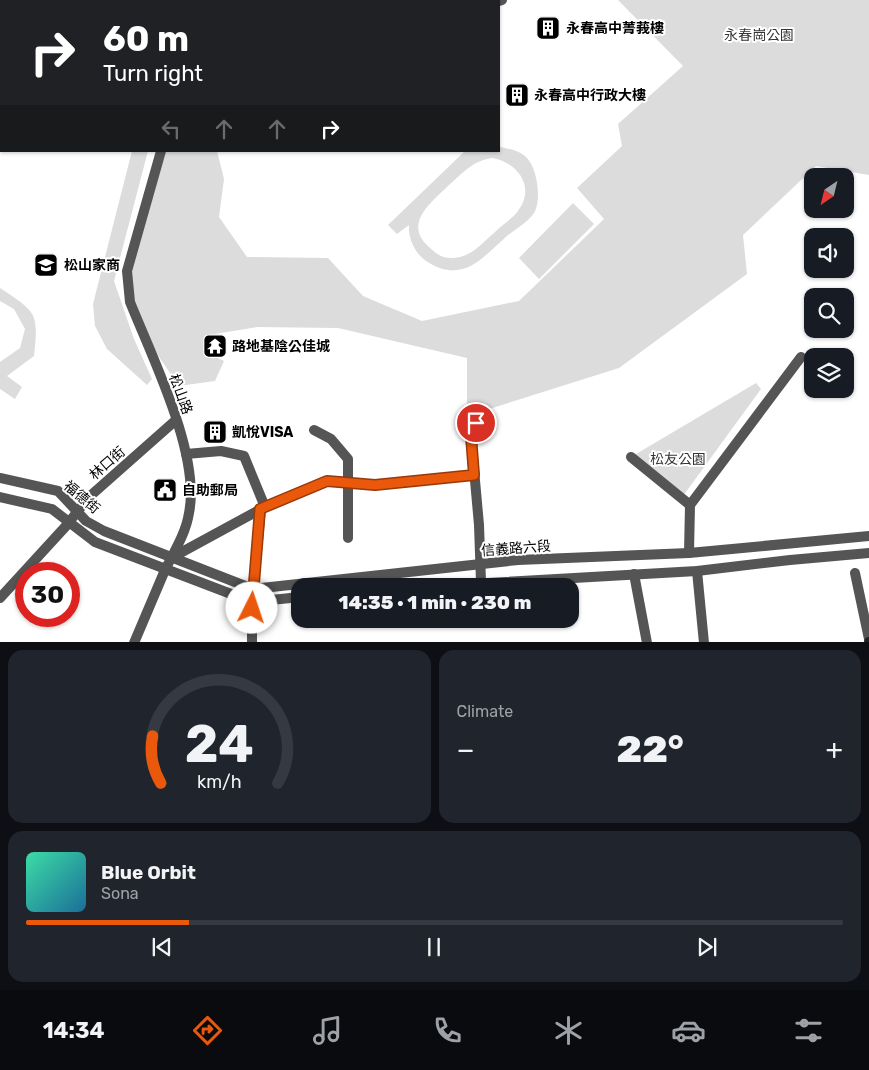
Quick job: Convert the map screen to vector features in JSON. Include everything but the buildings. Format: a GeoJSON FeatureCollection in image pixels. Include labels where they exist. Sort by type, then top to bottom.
{"type":"FeatureCollection","features":[{"type":"Feature","properties":{"kind":"street","name":"松山路"},"geometry":{"type":"LineString","coordinates":[[134,642],[172,558],[189,514],[191,484],[186,454],[176,420],[130,302],[127,286],[127,271],[161,152]]}},
{"type":"Feature","properties":{"kind":"street"},"geometry":{"type":"LineString","coordinates":[[689,553],[690,504],[801,356]]}},
{"type":"Feature","properties":{"kind":"street","name":"林口街"},"geometry":{"type":"LineString","coordinates":[[0,598],[70,522],[89,497],[176,420]]}},
{"type":"Feature","properties":{"kind":"street"},"geometry":{"type":"LineString","coordinates":[[476,423],[471,436],[481,578]]}},
{"type":"Feature","properties":{"kind":"street"},"geometry":{"type":"LineString","coordinates":[[314,430],[330,439],[348,459],[348,538]]}},
{"type":"Feature","properties":{"kind":"street"},"geometry":{"type":"LineString","coordinates":[[186,454],[221,451],[244,456],[263,508],[253,589],[252,642]]}},
{"type":"Feature","properties":{"kind":"street"},"geometry":{"type":"LineString","coordinates":[[631,457],[690,504]]}},
{"type":"Feature","properties":{"kind":"street"},"geometry":{"type":"LineString","coordinates":[[172,558],[263,508],[327,481],[348,485],[375,485],[474,475]]}},
{"type":"Feature","properties":{"kind":"street","name":"福德街"},"geometry":{"type":"LineString","coordinates":[[0,478],[58,491],[86,521],[104,531],[172,558]]}},
{"type":"Feature","properties":{"kind":"street","name":"福德街"},"geometry":{"type":"LineString","coordinates":[[0,497],[52,509],[95,542],[165,570]]}},
{"type":"Feature","properties":{"kind":"street","name":"信義路六段"},"geometry":{"type":"LineString","coordinates":[[172,558],[253,589],[518,560],[689,553],[869,536]]}},
{"type":"Feature","properties":{"kind":"street"},"geometry":{"type":"LineString","coordinates":[[558,578],[697,571],[869,553]]}},
{"type":"Feature","properties":{"kind":"street"},"geometry":{"type":"LineString","coordinates":[[165,570],[252,602],[291,599]]}},
{"type":"Feature","properties":{"kind":"street"},"geometry":{"type":"LineString","coordinates":[[697,571],[704,642]]}},
{"type":"Feature","properties":{"kind":"street"},"geometry":{"type":"LineString","coordinates":[[855,573],[869,641]]}},
{"type":"Feature","properties":{"kind":"street"},"geometry":{"type":"LineString","coordinates":[[634,574],[647,642]]}},
{"type":"Feature","properties":{"kind":"green space","name":"永春崗公園"},"geometry":{"type":"Polygon","coordinates":[[[618,0],[869,0],[869,175],[854,172],[854,168],[816,166],[814,168],[804,168],[804,177],[743,235],[747,274],[619,368],[467,416],[467,358],[338,328],[257,327],[209,335],[204,351],[224,361],[215,381],[179,386],[157,354],[133,302],[130,271],[163,152],[217,152],[224,179],[219,217],[247,257],[328,258],[363,296],[422,321],[519,301],[604,219],[577,188],[622,146],[618,124],[683,66],[618,0]]]}},
{"type":"Feature","properties":{"kind":"green space"},"geometry":{"type":"Polygon","coordinates":[[[500,147],[510,149],[521,153],[527,158],[536,176],[538,200],[534,213],[471,266],[451,270],[439,268],[422,258],[416,250],[411,240],[409,225],[397,234],[388,225],[464,152],[500,152],[500,147]],[[493,158],[486,159],[474,164],[449,185],[428,206],[419,221],[418,229],[428,246],[444,257],[464,256],[480,246],[513,217],[523,202],[525,185],[522,177],[510,165],[493,158]]]}},
{"type":"Feature","properties":{"kind":"green space"},"geometry":{"type":"Polygon","coordinates":[[[132,152],[148,152],[114,281],[134,339],[152,379],[147,385],[107,349],[95,326],[93,304],[132,152]]]}},
{"type":"Feature","properties":{"kind":"green space"},"geometry":{"type":"Polygon","coordinates":[[[573,203],[594,224],[539,279],[519,258],[573,203]]]}},
{"type":"Feature","properties":{"kind":"green space"},"geometry":{"type":"Polygon","coordinates":[[[0,288],[28,308],[35,321],[34,356],[7,376],[22,387],[15,399],[0,389],[0,362],[20,348],[25,329],[14,309],[0,301],[0,288]]]}},
{"type":"Feature","properties":{"kind":"green space","name":"松友公園"},"geometry":{"type":"Polygon","coordinates":[[[756,383],[761,389],[683,496],[631,457],[756,383]]]}},
{"type":"Feature","properties":{"kind":"place","name":"永春高中菁莪樓"},"geometry":{"type":"Point","coordinates":[548,28]}},
{"type":"Feature","properties":{"kind":"place","name":"永春高中行政大樓"},"geometry":{"type":"Point","coordinates":[517,95]}},
{"type":"Feature","properties":{"kind":"place","name":"松山家商"},"geometry":{"type":"Point","coordinates":[46,265]}},
{"type":"Feature","properties":{"kind":"place","name":"路地基陰公佳城"},"geometry":{"type":"Point","coordinates":[215,346]}},
{"type":"Feature","properties":{"kind":"place","name":"凱悅VISA"},"geometry":{"type":"Point","coordinates":[215,432]}},
{"type":"Feature","properties":{"kind":"place","name":"自助郵局"},"geometry":{"type":"Point","coordinates":[165,490]}},
{"type":"Feature","properties":{"kind":"route"},"geometry":{"type":"LineString","coordinates":[[252,608],[260,509],[327,481],[348,485],[375,485],[474,475],[471,436],[476,423]]}}]}
